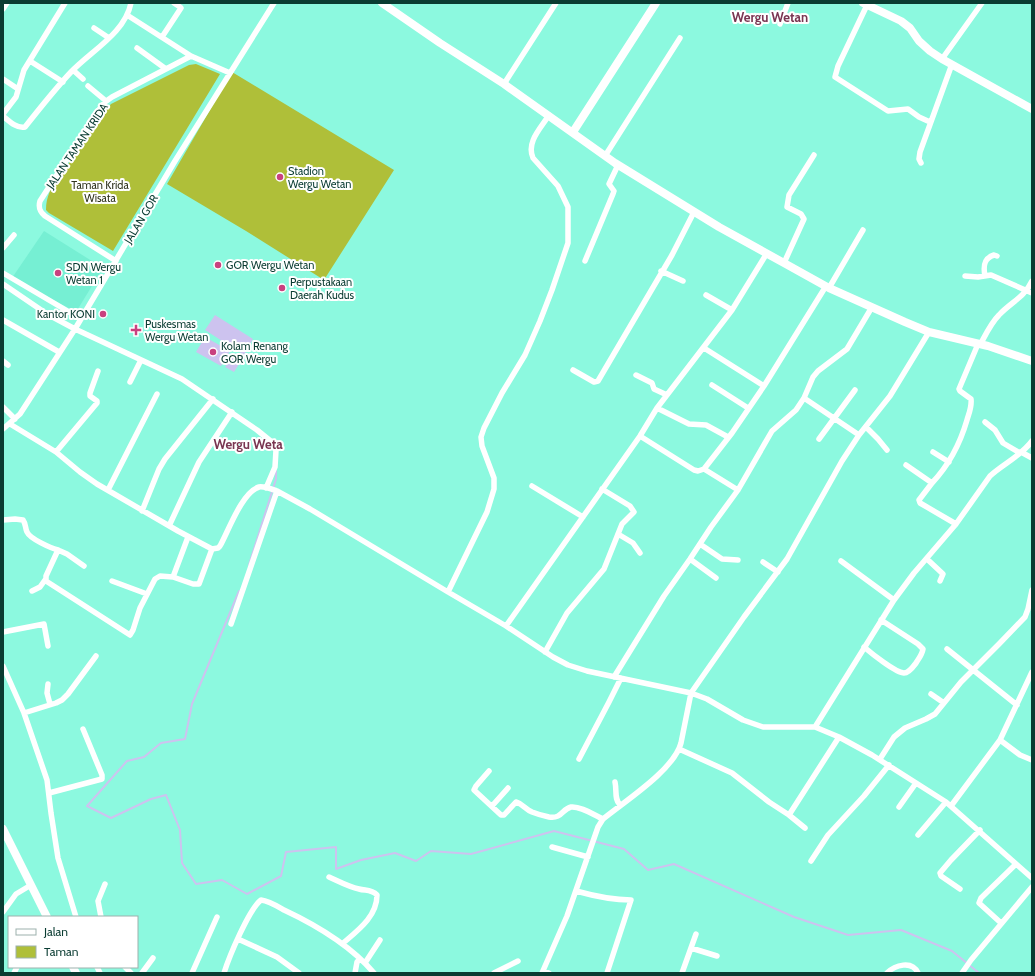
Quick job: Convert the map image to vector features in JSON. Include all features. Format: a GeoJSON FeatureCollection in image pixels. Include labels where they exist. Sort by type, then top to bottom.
{"type":"FeatureCollection","features":[{"type":"Feature","properties":{"kind":"street"},"geometry":{"type":"LineString","coordinates":[[65,3],[24,70],[12,104],[3,115],[22,128],[73,70],[109,38],[127,15],[131,3]]}},
{"type":"Feature","properties":{"kind":"street"},"geometry":{"type":"LineString","coordinates":[[162,37],[181,8],[174,3]]}},
{"type":"Feature","properties":{"kind":"street","name":"JALAN GOR"},"geometry":{"type":"LineString","coordinates":[[3,429],[15,419],[76,328],[274,3]]}},
{"type":"Feature","properties":{"kind":"street"},"geometry":{"type":"LineString","coordinates":[[382,3],[440,43],[504,84],[618,165],[694,212],[827,287],[929,332],[979,344],[1032,361]]}},
{"type":"Feature","properties":{"kind":"street"},"geometry":{"type":"LineString","coordinates":[[504,84],[556,3]]}},
{"type":"Feature","properties":{"kind":"street"},"geometry":{"type":"LineString","coordinates":[[573,132],[656,3]]}},
{"type":"Feature","properties":{"kind":"street"},"geometry":{"type":"LineString","coordinates":[[780,24],[788,3]]}},
{"type":"Feature","properties":{"kind":"street"},"geometry":{"type":"LineString","coordinates":[[942,59],[982,3]]}},
{"type":"Feature","properties":{"kind":"street"},"geometry":{"type":"LineString","coordinates":[[930,122],[919,117],[908,109],[886,110],[835,77],[838,66],[866,4],[910,28],[919,41],[942,59],[1032,109]]}},
{"type":"Feature","properties":{"kind":"street"},"geometry":{"type":"LineString","coordinates":[[127,15],[190,56],[230,73]]}},
{"type":"Feature","properties":{"kind":"street"},"geometry":{"type":"LineString","coordinates":[[94,28],[109,38]]}},
{"type":"Feature","properties":{"kind":"street"},"geometry":{"type":"LineString","coordinates":[[605,156],[680,38]]}},
{"type":"Feature","properties":{"kind":"street"},"geometry":{"type":"LineString","coordinates":[[137,48],[166,69]]}},
{"type":"Feature","properties":{"kind":"street","name":"JALAN TAMAN KRIDA"},"geometry":{"type":"LineString","coordinates":[[116,261],[41,213],[39,207],[40,201],[106,101],[190,56]]}},
{"type":"Feature","properties":{"kind":"street"},"geometry":{"type":"LineString","coordinates":[[30,61],[62,82]]}},
{"type":"Feature","properties":{"kind":"street"},"geometry":{"type":"LineString","coordinates":[[921,163],[918,156],[952,64]]}},
{"type":"Feature","properties":{"kind":"street"},"geometry":{"type":"LineString","coordinates":[[73,70],[83,79]]}},
{"type":"Feature","properties":{"kind":"street"},"geometry":{"type":"LineString","coordinates":[[3,79],[18,89]]}},
{"type":"Feature","properties":{"kind":"street"},"geometry":{"type":"LineString","coordinates":[[88,86],[106,101]]}},
{"type":"Feature","properties":{"kind":"street"},"geometry":{"type":"LineString","coordinates":[[448,592],[486,512],[494,489],[494,478],[482,446],[481,437],[484,428],[502,393],[525,354],[540,321],[568,243],[568,207],[558,186],[533,158],[531,152],[532,141],[549,115]]}},
{"type":"Feature","properties":{"kind":"street"},"geometry":{"type":"LineString","coordinates":[[784,263],[804,219],[801,214],[789,209],[787,203],[792,190],[814,155]]}},
{"type":"Feature","properties":{"kind":"street"},"geometry":{"type":"LineString","coordinates":[[585,261],[614,194],[610,183],[618,165]]}},
{"type":"Feature","properties":{"kind":"street"},"geometry":{"type":"LineString","coordinates":[[573,370],[594,382],[598,381],[661,271],[672,255],[694,212]]}},
{"type":"Feature","properties":{"kind":"street"},"geometry":{"type":"LineString","coordinates":[[640,436],[694,470],[698,471],[704,469],[764,386],[863,230]]}},
{"type":"Feature","properties":{"kind":"street"},"geometry":{"type":"LineString","coordinates":[[3,248],[14,235]]}},
{"type":"Feature","properties":{"kind":"street"},"geometry":{"type":"LineString","coordinates":[[506,626],[640,436],[657,408],[732,310],[767,253]]}},
{"type":"Feature","properties":{"kind":"street"},"geometry":{"type":"LineString","coordinates":[[985,276],[983,268],[985,261],[991,255],[997,256]]}},
{"type":"Feature","properties":{"kind":"street"},"geometry":{"type":"LineString","coordinates":[[661,271],[683,281]]}},
{"type":"Feature","properties":{"kind":"street"},"geometry":{"type":"LineString","coordinates":[[3,273],[81,319]]}},
{"type":"Feature","properties":{"kind":"street"},"geometry":{"type":"LineString","coordinates":[[965,276],[978,277],[992,275],[1030,292]]}},
{"type":"Feature","properties":{"kind":"street"},"geometry":{"type":"LineString","coordinates":[[956,524],[920,503],[919,500],[949,462],[960,442],[972,405],[971,399],[960,391],[959,388],[979,344],[999,315],[1030,292],[1032,281]]}},
{"type":"Feature","properties":{"kind":"street"},"geometry":{"type":"LineString","coordinates":[[3,284],[48,314],[182,379],[257,430],[275,446],[275,467],[267,488]]}},
{"type":"Feature","properties":{"kind":"street"},"geometry":{"type":"LineString","coordinates":[[706,295],[732,310]]}},
{"type":"Feature","properties":{"kind":"street"},"geometry":{"type":"LineString","coordinates":[[579,759],[609,702],[618,677],[664,596],[710,527],[738,490],[772,432],[796,410],[804,398],[813,377],[818,370],[843,353],[852,344],[872,307]]}},
{"type":"Feature","properties":{"kind":"street"},"geometry":{"type":"LineString","coordinates":[[3,320],[60,352]]}},
{"type":"Feature","properties":{"kind":"street"},"geometry":{"type":"LineString","coordinates":[[549,973],[542,972],[567,916],[595,835],[603,819],[649,784],[679,750],[690,693],[787,559],[842,461],[859,435],[890,396],[929,332]]}},
{"type":"Feature","properties":{"kind":"street"},"geometry":{"type":"LineString","coordinates":[[704,348],[764,386]]}},
{"type":"Feature","properties":{"kind":"street"},"geometry":{"type":"LineString","coordinates":[[130,382],[141,360]]}},
{"type":"Feature","properties":{"kind":"street"},"geometry":{"type":"LineString","coordinates":[[56,452],[97,403],[90,396],[90,393],[98,371]]}},
{"type":"Feature","properties":{"kind":"street"},"geometry":{"type":"LineString","coordinates":[[636,375],[652,383],[654,389],[667,395]]}},
{"type":"Feature","properties":{"kind":"street"},"geometry":{"type":"LineString","coordinates":[[712,385],[748,408]]}},
{"type":"Feature","properties":{"kind":"street"},"geometry":{"type":"LineString","coordinates":[[819,439],[855,390]]}},
{"type":"Feature","properties":{"kind":"street"},"geometry":{"type":"LineString","coordinates":[[108,490],[158,394]]}},
{"type":"Feature","properties":{"kind":"street"},"geometry":{"type":"LineString","coordinates":[[804,398],[859,435]]}},
{"type":"Feature","properties":{"kind":"street"},"geometry":{"type":"LineString","coordinates":[[142,511],[159,469],[165,459],[213,399]]}},
{"type":"Feature","properties":{"kind":"street"},"geometry":{"type":"LineString","coordinates":[[3,407],[15,419]]}},
{"type":"Feature","properties":{"kind":"street"},"geometry":{"type":"LineString","coordinates":[[657,408],[689,424],[708,426],[728,437]]}},
{"type":"Feature","properties":{"kind":"street"},"geometry":{"type":"LineString","coordinates":[[169,526],[199,462],[232,412]]}},
{"type":"Feature","properties":{"kind":"street"},"geometry":{"type":"LineString","coordinates":[[986,422],[995,430],[1003,443],[1032,458]]}},
{"type":"Feature","properties":{"kind":"street"},"geometry":{"type":"LineString","coordinates":[[10,424],[56,452],[80,472],[108,490],[142,511],[212,549],[220,546],[236,513],[248,495],[258,488],[267,488],[276,491],[310,509],[506,626],[545,652],[568,665],[587,671],[690,693],[707,699],[743,720],[763,727],[815,727],[839,737],[880,759],[948,804],[980,830],[1032,878]]}},
{"type":"Feature","properties":{"kind":"street"},"geometry":{"type":"LineString","coordinates":[[866,427],[887,450]]}},
{"type":"Feature","properties":{"kind":"street"},"geometry":{"type":"LineString","coordinates":[[815,727],[881,620],[914,573],[956,524],[990,476],[1021,453],[1032,441]]}},
{"type":"Feature","properties":{"kind":"street"},"geometry":{"type":"LineString","coordinates":[[933,452],[949,462]]}},
{"type":"Feature","properties":{"kind":"street"},"geometry":{"type":"LineString","coordinates":[[906,465],[932,482]]}},
{"type":"Feature","properties":{"kind":"street"},"geometry":{"type":"LineString","coordinates":[[704,469],[738,490]]}},
{"type":"Feature","properties":{"kind":"street"},"geometry":{"type":"LineString","coordinates":[[532,486],[583,517]]}},
{"type":"Feature","properties":{"kind":"street"},"geometry":{"type":"LineString","coordinates":[[545,652],[563,619],[604,569],[622,524],[634,512],[630,506],[602,489]]}},
{"type":"Feature","properties":{"kind":"street"},"geometry":{"type":"LineString","coordinates":[[231,624],[276,491]]}},
{"type":"Feature","properties":{"kind":"street"},"geometry":{"type":"LineString","coordinates":[[3,520],[23,520],[26,523],[27,532],[30,537],[68,554],[84,566]]}},
{"type":"Feature","properties":{"kind":"street"},"geometry":{"type":"LineString","coordinates":[[618,534],[633,543],[640,553]]}},
{"type":"Feature","properties":{"kind":"street"},"geometry":{"type":"LineString","coordinates":[[173,577],[188,537]]}},
{"type":"Feature","properties":{"kind":"street"},"geometry":{"type":"LineString","coordinates":[[700,544],[722,558],[738,560]]}},
{"type":"Feature","properties":{"kind":"street"},"geometry":{"type":"LineString","coordinates":[[45,580],[95,614],[130,635],[140,608],[157,576],[173,577],[193,584],[199,584],[212,549]]}},
{"type":"Feature","properties":{"kind":"street"},"geometry":{"type":"LineString","coordinates":[[32,591],[40,587],[45,580],[58,550]]}},
{"type":"Feature","properties":{"kind":"street"},"geometry":{"type":"LineString","coordinates":[[690,559],[716,578]]}},
{"type":"Feature","properties":{"kind":"street"},"geometry":{"type":"LineString","coordinates":[[927,559],[943,574],[940,581]]}},
{"type":"Feature","properties":{"kind":"street"},"geometry":{"type":"LineString","coordinates":[[840,561],[894,600]]}},
{"type":"Feature","properties":{"kind":"street"},"geometry":{"type":"LineString","coordinates":[[763,562],[778,572]]}},
{"type":"Feature","properties":{"kind":"street"},"geometry":{"type":"LineString","coordinates":[[112,581],[147,594]]}},
{"type":"Feature","properties":{"kind":"street"},"geometry":{"type":"LineString","coordinates":[[880,759],[894,737],[905,728],[926,720],[935,714],[960,682],[1000,644],[1025,617],[1032,590]]}},
{"type":"Feature","properties":{"kind":"street"},"geometry":{"type":"LineString","coordinates":[[864,647],[903,673],[910,670],[922,653],[923,649],[918,644],[881,620]]}},
{"type":"Feature","properties":{"kind":"street"},"geometry":{"type":"LineString","coordinates":[[3,632],[44,624],[48,646]]}},
{"type":"Feature","properties":{"kind":"street"},"geometry":{"type":"LineString","coordinates":[[947,649],[1017,705]]}},
{"type":"Feature","properties":{"kind":"street"},"geometry":{"type":"LineString","coordinates":[[24,713],[62,700],[96,656]]}},
{"type":"Feature","properties":{"kind":"street"},"geometry":{"type":"LineString","coordinates":[[3,666],[24,713],[47,780],[58,858],[76,916]]}},
{"type":"Feature","properties":{"kind":"street"},"geometry":{"type":"LineString","coordinates":[[918,835],[948,804],[1000,740],[1032,672]]}},
{"type":"Feature","properties":{"kind":"street"},"geometry":{"type":"LineString","coordinates":[[48,684],[47,693],[50,704]]}},
{"type":"Feature","properties":{"kind":"street"},"geometry":{"type":"LineString","coordinates":[[931,694],[944,703]]}},
{"type":"Feature","properties":{"kind":"street"},"geometry":{"type":"LineString","coordinates":[[49,793],[102,779],[102,775],[83,729]]}},
{"type":"Feature","properties":{"kind":"street"},"geometry":{"type":"LineString","coordinates":[[789,815],[839,737]]}},
{"type":"Feature","properties":{"kind":"street"},"geometry":{"type":"LineString","coordinates":[[1000,740],[1020,755],[1032,760]]}},
{"type":"Feature","properties":{"kind":"street"},"geometry":{"type":"LineString","coordinates":[[679,750],[732,774],[805,828]]}},
{"type":"Feature","properties":{"kind":"street"},"geometry":{"type":"LineString","coordinates":[[811,861],[828,836],[864,796],[889,765]]}},
{"type":"Feature","properties":{"kind":"street"},"geometry":{"type":"LineString","coordinates":[[489,771],[474,790],[503,815],[516,802],[523,805],[531,812],[550,817],[560,816],[569,808],[573,807],[603,819]]}},
{"type":"Feature","properties":{"kind":"street"},"geometry":{"type":"LineString","coordinates":[[615,782],[616,798],[620,805]]}},
{"type":"Feature","properties":{"kind":"street"},"geometry":{"type":"LineString","coordinates":[[899,807],[916,783]]}},
{"type":"Feature","properties":{"kind":"street"},"geometry":{"type":"LineString","coordinates":[[492,806],[508,788]]}},
{"type":"Feature","properties":{"kind":"street"},"geometry":{"type":"LineString","coordinates":[[3,829],[44,915]]}},
{"type":"Feature","properties":{"kind":"street"},"geometry":{"type":"LineString","coordinates":[[960,889],[941,876],[940,873],[980,830]]}},
{"type":"Feature","properties":{"kind":"street"},"geometry":{"type":"LineString","coordinates":[[552,847],[588,857]]}},
{"type":"Feature","properties":{"kind":"street"},"geometry":{"type":"LineString","coordinates":[[1001,923],[979,903],[981,898],[1016,864]]}},
{"type":"Feature","properties":{"kind":"street"},"geometry":{"type":"LineString","coordinates":[[329,877],[359,889],[368,889],[377,895],[374,906],[366,923],[342,944]]}},
{"type":"Feature","properties":{"kind":"street"},"geometry":{"type":"LineString","coordinates":[[101,916],[98,901],[105,884]]}},
{"type":"Feature","properties":{"kind":"street"},"geometry":{"type":"LineString","coordinates":[[3,912],[16,894],[31,885]]}},
{"type":"Feature","properties":{"kind":"street"},"geometry":{"type":"LineString","coordinates":[[964,971],[971,960],[1032,887]]}},
{"type":"Feature","properties":{"kind":"street"},"geometry":{"type":"LineString","coordinates":[[576,891],[620,900],[631,900],[607,973]]}},
{"type":"Feature","properties":{"kind":"street"},"geometry":{"type":"LineString","coordinates":[[224,973],[238,939],[253,911],[261,900],[307,920],[342,944],[365,963],[374,973]]}},
{"type":"Feature","properties":{"kind":"street"},"geometry":{"type":"LineString","coordinates":[[192,973],[217,917]]}},
{"type":"Feature","properties":{"kind":"street"},"geometry":{"type":"LineString","coordinates":[[682,973],[696,934]]}},
{"type":"Feature","properties":{"kind":"street"},"geometry":{"type":"LineString","coordinates":[[238,939],[277,957],[299,973]]}},
{"type":"Feature","properties":{"kind":"street"},"geometry":{"type":"LineString","coordinates":[[365,963],[380,940]]}},
{"type":"Feature","properties":{"kind":"street"},"geometry":{"type":"LineString","coordinates":[[691,948],[717,956]]}},
{"type":"Feature","properties":{"kind":"street"},"geometry":{"type":"LineString","coordinates":[[142,973],[154,958]]}},
{"type":"Feature","properties":{"kind":"street"},"geometry":{"type":"LineString","coordinates":[[355,973],[357,962],[360,959]]}},
{"type":"Feature","properties":{"kind":"street"},"geometry":{"type":"LineString","coordinates":[[494,973],[518,961]]}},
{"type":"Feature","properties":{"kind":"street"},"geometry":{"type":"LineString","coordinates":[[887,973],[893,968],[902,965],[914,968],[918,973]]}},
{"type":"Feature","properties":{"kind":"shaded area","name":"SDN Wergu Wetan 1"},"geometry":{"type":"Polygon","coordinates":[[[44,231],[103,268],[76,312],[12,278],[44,231]]]}},
{"type":"Feature","properties":{"kind":"shaded area"},"geometry":{"type":"Polygon","coordinates":[[[215,315],[253,339],[244,355],[205,330],[215,315]]]}},
{"type":"Feature","properties":{"kind":"shaded area","name":"Kolam Renang GOR Wergu"},"geometry":{"type":"Polygon","coordinates":[[[205,337],[230,351],[221,366],[196,352],[205,337]]]}},
{"type":"Feature","properties":{"kind":"shaded area"},"geometry":{"type":"Polygon","coordinates":[[[233,356],[241,361],[234,372],[225,367],[233,356]]]}},
{"type":"Feature","properties":{"kind":"green space","name":"Taman Krida Wisata"},"geometry":{"type":"Polygon","coordinates":[[[196,64],[220,74],[113,251],[46,210],[50,191],[103,113],[111,104],[189,65],[196,64]]]}},
{"type":"Feature","properties":{"kind":"green space","name":"Stadion Wergu Wetan"},"geometry":{"type":"Polygon","coordinates":[[[232,72],[394,170],[324,280],[167,184],[232,72]]]}},
{"type":"Feature","properties":{"kind":"waterway"},"geometry":{"type":"LineString","coordinates":[[249,565],[276,479],[276,471]]}},
{"type":"Feature","properties":{"kind":"waterway"},"geometry":{"type":"LineString","coordinates":[[239,591],[192,704],[185,739],[161,743],[144,757],[127,761],[87,806],[111,818],[151,799],[166,795],[180,830],[182,863],[196,884],[222,880],[247,894],[281,876],[286,852],[336,847],[336,869],[361,860],[395,853],[416,861],[431,851],[471,854],[554,831],[624,849],[648,870],[674,864],[794,917],[848,935],[901,930],[952,951],[979,973]]}},
{"type":"Feature","properties":{"kind":"place","name":"Stadion Wergu Wetan"},"geometry":{"type":"Point","coordinates":[280,177]}},
{"type":"Feature","properties":{"kind":"place","name":"GOR Wergu Wetan"},"geometry":{"type":"Point","coordinates":[218,265]}},
{"type":"Feature","properties":{"kind":"place","name":"SDN Wergu Wetan 1"},"geometry":{"type":"Point","coordinates":[58,273]}},
{"type":"Feature","properties":{"kind":"place","name":"Perpustakaan Daerah Kudus"},"geometry":{"type":"Point","coordinates":[282,288]}},
{"type":"Feature","properties":{"kind":"place","name":"Kantor KONI"},"geometry":{"type":"Point","coordinates":[103,314]}},
{"type":"Feature","properties":{"kind":"place","name":"Puskesmas Wergu Wetan"},"geometry":{"type":"Point","coordinates":[136,330]}},
{"type":"Feature","properties":{"kind":"place","name":"Kolam Renang GOR Wergu"},"geometry":{"type":"Point","coordinates":[213,352]}},
{"type":"Feature","properties":{"kind":"district","name":"Wergu Wetan"},"geometry":{"type":"Point","coordinates":[770,17]}},
{"type":"Feature","properties":{"kind":"district","name":"Wergu Weta"},"geometry":{"type":"Point","coordinates":[248,444]}}]}
